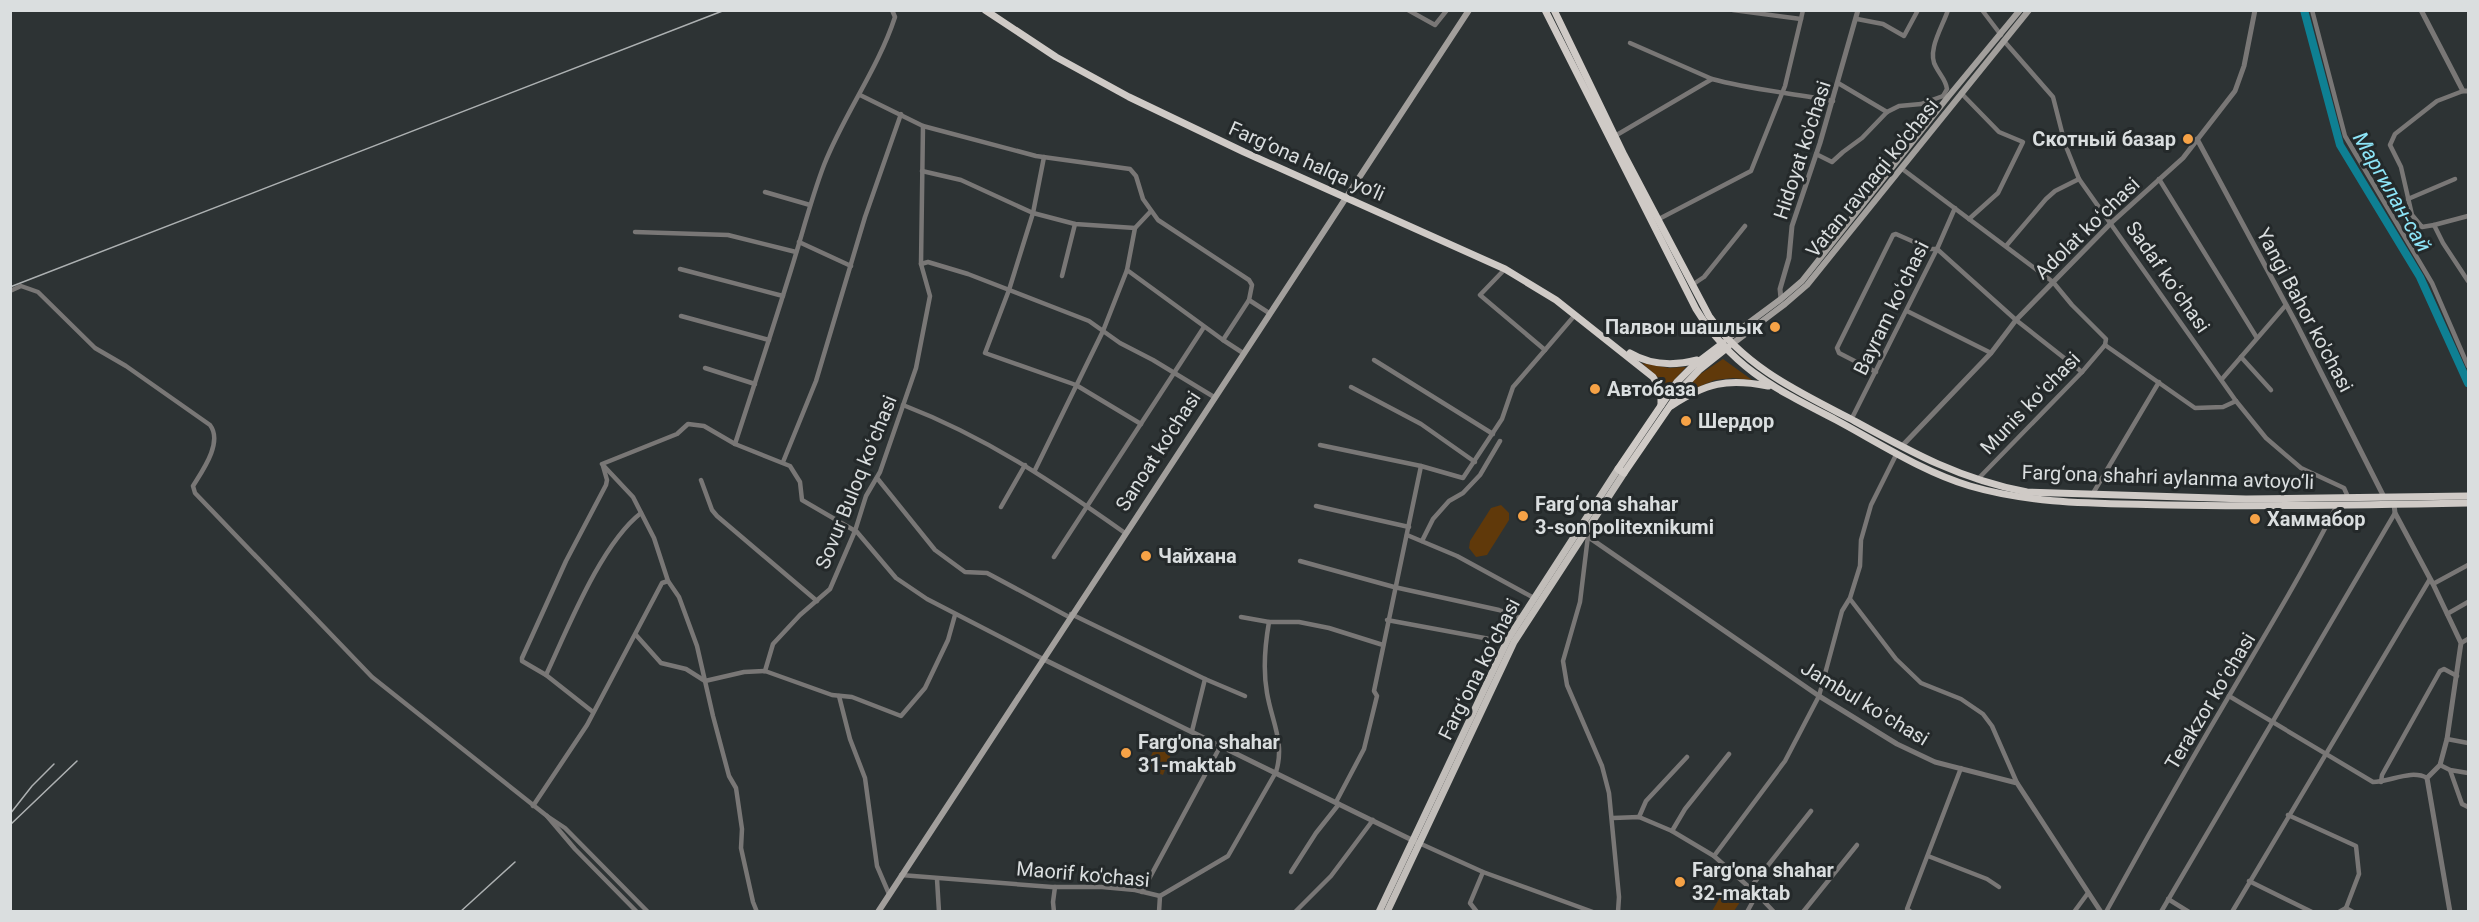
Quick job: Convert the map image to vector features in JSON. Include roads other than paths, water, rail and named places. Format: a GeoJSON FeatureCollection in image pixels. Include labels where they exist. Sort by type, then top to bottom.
{"type":"FeatureCollection","features":[{"type":"Feature","properties":{"kind":"highway","name":"Farg‘ona halqa yo‘li"},"geometry":{"type":"LineString","coordinates":[[985,10],[1056,57],[1130,97],[1244,152],[1505,269],[1543,291],[1612,343]]}},
{"type":"Feature","properties":{"kind":"highway"},"geometry":{"type":"LineString","coordinates":[[1545,10],[1696,309],[1726,344]]}},
{"type":"Feature","properties":{"kind":"highway"},"geometry":{"type":"LineString","coordinates":[[1554,10],[1658,220],[1726,344]]}},
{"type":"Feature","properties":{"kind":"highway"},"geometry":{"type":"LineString","coordinates":[[1612,343],[1637,357],[1664,364],[1700,360]]}},
{"type":"Feature","properties":{"kind":"highway"},"geometry":{"type":"LineString","coordinates":[[1612,343],[1656,380],[1664,407],[1696,390],[1719,382],[1745,382],[1771,386]]}},
{"type":"Feature","properties":{"kind":"highway","name":"Fargʻona koʻchasi"},"geometry":{"type":"LineString","coordinates":[[1621,471],[1664,407],[1677,382],[1700,360],[1726,344]]}},
{"type":"Feature","properties":{"kind":"highway","name":"Fargʻona koʻchasi"},"geometry":{"type":"LineString","coordinates":[[1664,407],[1726,344]]}},
{"type":"Feature","properties":{"kind":"highway","name":"Farg‘ona shahri aylanma avtoyo‘li"},"geometry":{"type":"LineString","coordinates":[[1726,344],[1771,386],[1961,483],[2013,496],[2088,503],[2469,496]]}},
{"type":"Feature","properties":{"kind":"highway","name":"Farg‘ona shahri aylanma avtoyo‘li"},"geometry":{"type":"LineString","coordinates":[[1726,344],[1771,376],[1900,450],[1976,480],[2027,492],[2180,501],[2337,505],[2469,503]]}},
{"type":"Feature","properties":{"kind":"main road","name":"Sanoat ko'chasi"},"geometry":{"type":"LineString","coordinates":[[878,912],[1070,615],[1468,10]]}},
{"type":"Feature","properties":{"kind":"main road","name":"Vatan ravnaqi ko'chasi"},"geometry":{"type":"LineString","coordinates":[[1726,344],[1785,304],[1807,285],[1961,93],[2020,10]]}},
{"type":"Feature","properties":{"kind":"main road","name":"Vatan ravnaqi ko'chasi"},"geometry":{"type":"LineString","coordinates":[[2002,38],[2029,10]]}},
{"type":"Feature","properties":{"kind":"main road","name":"Vatan ravnaqi ko'chasi"},"geometry":{"type":"LineString","coordinates":[[1726,344],[1802,281],[1945,96],[1994,49]]}},
{"type":"Feature","properties":{"kind":"main road","name":"Fargʻona koʻchasi"},"geometry":{"type":"LineString","coordinates":[[1379,912],[1514,642],[1586,535],[1621,471]]}},
{"type":"Feature","properties":{"kind":"main road","name":"Fargʻona koʻchasi"},"geometry":{"type":"LineString","coordinates":[[1387,912],[1506,642],[1621,471]]}},
{"type":"Feature","properties":{"kind":"street"},"geometry":{"type":"LineString","coordinates":[[735,444],[810,205],[836,133],[860,95],[889,35],[895,17],[892,10]]}},
{"type":"Feature","properties":{"kind":"street"},"geometry":{"type":"LineString","coordinates":[[1408,10],[1435,25],[1447,10]]}},
{"type":"Feature","properties":{"kind":"street"},"geometry":{"type":"LineString","coordinates":[[1733,10],[1801,19]]}},
{"type":"Feature","properties":{"kind":"street"},"geometry":{"type":"LineString","coordinates":[[1658,220],[1751,171],[1783,91],[1803,10]]}},
{"type":"Feature","properties":{"kind":"street","name":"Hidoyat ko'chasi"},"geometry":{"type":"LineString","coordinates":[[1781,299],[1780,289],[1789,258],[1792,226],[1833,101],[1858,10]]}},
{"type":"Feature","properties":{"kind":"street"},"geometry":{"type":"LineString","coordinates":[[1857,19],[1883,24],[1904,36],[1918,10]]}},
{"type":"Feature","properties":{"kind":"street"},"geometry":{"type":"LineString","coordinates":[[1816,154],[1830,162],[1835,161],[1887,112],[1899,106],[1921,104],[1945,96],[1947,85],[1935,67],[1934,52],[1948,10]]}},
{"type":"Feature","properties":{"kind":"street","name":"Sadaf koʻchasi"},"geometry":{"type":"LineString","coordinates":[[1982,10],[2002,38],[2053,97],[2065,144],[2079,179],[2236,401],[2266,438],[2286,458],[2301,468],[2344,488],[2348,497]]}},
{"type":"Feature","properties":{"kind":"street","name":"Adolat koʻchasi"},"geometry":{"type":"LineString","coordinates":[[1900,450],[1991,353],[2016,320],[2111,223],[2183,158],[2235,91],[2244,66],[2255,10]]}},
{"type":"Feature","properties":{"kind":"street"},"geometry":{"type":"LineString","coordinates":[[2312,10],[2345,136],[2432,283],[2469,366]]}},
{"type":"Feature","properties":{"kind":"street"},"geometry":{"type":"LineString","coordinates":[[2421,10],[2466,91],[2437,101],[2390,141],[2401,167],[2408,199],[2418,224],[2422,227],[2469,216]]}},
{"type":"Feature","properties":{"kind":"street"},"geometry":{"type":"LineString","coordinates":[[1630,43],[1712,79],[1745,88],[1783,91],[1833,101]]}},
{"type":"Feature","properties":{"kind":"street"},"geometry":{"type":"LineString","coordinates":[[1615,136],[1712,79]]}},
{"type":"Feature","properties":{"kind":"street"},"geometry":{"type":"LineString","coordinates":[[1838,83],[1887,112]]}},
{"type":"Feature","properties":{"kind":"street"},"geometry":{"type":"LineString","coordinates":[[1961,93],[1999,132],[2023,142],[1998,193],[1970,219]]}},
{"type":"Feature","properties":{"kind":"street"},"geometry":{"type":"LineString","coordinates":[[860,95],[923,126],[1044,157],[1130,168],[1136,176],[1143,199],[1158,220],[1249,280],[1252,285],[1249,300],[1223,340]]}},
{"type":"Feature","properties":{"kind":"street"},"geometry":{"type":"LineString","coordinates":[[783,462],[816,381],[901,114]]}},
{"type":"Feature","properties":{"kind":"street","name":"Sovur Buloq koʻchasi"},"geometry":{"type":"LineString","coordinates":[[765,671],[773,644],[830,589],[855,531],[866,496],[877,478],[916,368],[930,296],[921,264],[923,126]]}},
{"type":"Feature","properties":{"kind":"street","name":"Yangi Bahor ko'chasi"},"geometry":{"type":"LineString","coordinates":[[2197,139],[2286,305],[2384,497]]}},
{"type":"Feature","properties":{"kind":"street"},"geometry":{"type":"LineString","coordinates":[[1044,157],[1033,213],[1009,290],[985,352],[1077,385],[1142,424]]}},
{"type":"Feature","properties":{"kind":"street"},"geometry":{"type":"LineString","coordinates":[[1901,168],[2054,282],[2072,305],[2106,339],[2105,345],[2195,408],[2223,407],[2236,401]]}},
{"type":"Feature","properties":{"kind":"street"},"geometry":{"type":"LineString","coordinates":[[922,171],[961,180],[1033,213],[1075,224],[1135,228]]}},
{"type":"Feature","properties":{"kind":"street"},"geometry":{"type":"LineString","coordinates":[[2006,246],[2046,199],[2055,191],[2079,179]]}},
{"type":"Feature","properties":{"kind":"street"},"geometry":{"type":"LineString","coordinates":[[2159,179],[2257,338]]}},
{"type":"Feature","properties":{"kind":"street"},"geometry":{"type":"LineString","coordinates":[[2408,199],[2455,179]]}},
{"type":"Feature","properties":{"kind":"street"},"geometry":{"type":"LineString","coordinates":[[765,192],[810,205]]}},
{"type":"Feature","properties":{"kind":"street","name":"Bayram koʻchasi"},"geometry":{"type":"LineString","coordinates":[[1851,420],[1937,249],[1955,208]]}},
{"type":"Feature","properties":{"kind":"street"},"geometry":{"type":"LineString","coordinates":[[1035,470],[1103,331],[1127,270],[1135,228],[1151,211]]}},
{"type":"Feature","properties":{"kind":"street"},"geometry":{"type":"LineString","coordinates":[[1062,276],[1075,224]]}},
{"type":"Feature","properties":{"kind":"street"},"geometry":{"type":"LineString","coordinates":[[2433,225],[2469,281]]}},
{"type":"Feature","properties":{"kind":"street"},"geometry":{"type":"LineString","coordinates":[[1692,285],[1704,277],[1745,226]]}},
{"type":"Feature","properties":{"kind":"street"},"geometry":{"type":"LineString","coordinates":[[635,232],[728,235],[796,252]]}},
{"type":"Feature","properties":{"kind":"street"},"geometry":{"type":"LineString","coordinates":[[1876,372],[1839,353],[1837,348],[1893,235],[1896,234],[1930,249],[1937,249],[2016,320],[2082,372]]}},
{"type":"Feature","properties":{"kind":"street"},"geometry":{"type":"LineString","coordinates":[[799,243],[851,266]]}},
{"type":"Feature","properties":{"kind":"street"},"geometry":{"type":"LineString","coordinates":[[921,264],[928,262],[1089,321],[1120,343],[1214,397]]}},
{"type":"Feature","properties":{"kind":"street"},"geometry":{"type":"LineString","coordinates":[[680,269],[783,296]]}},
{"type":"Feature","properties":{"kind":"street"},"geometry":{"type":"LineString","coordinates":[[1505,269],[1480,295],[1545,350]]}},
{"type":"Feature","properties":{"kind":"street"},"geometry":{"type":"LineString","coordinates":[[1127,270],[1243,353]]}},
{"type":"Feature","properties":{"kind":"street"},"geometry":{"type":"LineString","coordinates":[[10,291],[21,286],[38,292],[95,348],[126,366],[210,425],[214,431],[215,440],[193,486],[195,493],[372,677],[546,816],[637,912]]}},
{"type":"Feature","properties":{"kind":"street"},"geometry":{"type":"LineString","coordinates":[[1249,300],[1269,313]]}},
{"type":"Feature","properties":{"kind":"street"},"geometry":{"type":"LineString","coordinates":[[2222,379],[2286,305]]}},
{"type":"Feature","properties":{"kind":"street"},"geometry":{"type":"LineString","coordinates":[[1906,311],[1991,353]]}},
{"type":"Feature","properties":{"kind":"street"},"geometry":{"type":"LineString","coordinates":[[1320,445],[1420,466],[1463,478],[1502,419],[1513,387],[1575,315]]}},
{"type":"Feature","properties":{"kind":"street"},"geometry":{"type":"LineString","coordinates":[[681,316],[769,340]]}},
{"type":"Feature","properties":{"kind":"street"},"geometry":{"type":"LineString","coordinates":[[1054,556],[1204,327]]}},
{"type":"Feature","properties":{"kind":"street","name":"Munis koʻchasi"},"geometry":{"type":"LineString","coordinates":[[1976,480],[2082,372],[2105,345]]}},
{"type":"Feature","properties":{"kind":"street"},"geometry":{"type":"LineString","coordinates":[[2461,348],[2469,345]]}},
{"type":"Feature","properties":{"kind":"street"},"geometry":{"type":"LineString","coordinates":[[2241,357],[2271,390]]}},
{"type":"Feature","properties":{"kind":"street"},"geometry":{"type":"LineString","coordinates":[[1374,360],[1493,434]]}},
{"type":"Feature","properties":{"kind":"street"},"geometry":{"type":"LineString","coordinates":[[705,368],[755,384]]}},
{"type":"Feature","properties":{"kind":"street"},"geometry":{"type":"LineString","coordinates":[[2092,495],[2158,382]]}},
{"type":"Feature","properties":{"kind":"street"},"geometry":{"type":"LineString","coordinates":[[1351,387],[1421,424],[1475,462]]}},
{"type":"Feature","properties":{"kind":"street"},"geometry":{"type":"LineString","coordinates":[[903,405],[948,422],[1035,470],[1125,533]]}},
{"type":"Feature","properties":{"kind":"street"},"geometry":{"type":"LineString","coordinates":[[602,464],[677,434],[688,424],[704,426],[735,444],[783,462],[795,471],[800,482],[802,501],[855,531],[896,578],[955,615],[1416,842],[1483,872],[1593,912]]}},
{"type":"Feature","properties":{"kind":"street"},"geometry":{"type":"LineString","coordinates":[[1422,541],[1433,519],[1449,501],[1463,493],[1480,475],[1500,441]]}},
{"type":"Feature","properties":{"kind":"street"},"geometry":{"type":"LineString","coordinates":[[1714,856],[1785,761],[1819,696],[1842,612],[1850,599],[1860,566],[1861,540],[1871,505],[1900,450]]}},
{"type":"Feature","properties":{"kind":"street"},"geometry":{"type":"LineString","coordinates":[[593,712],[546,675],[522,661],[522,658],[566,561],[606,485],[602,464]]}},
{"type":"Feature","properties":{"kind":"street"},"geometry":{"type":"LineString","coordinates":[[602,464],[633,497],[654,538],[668,581],[679,597],[697,646],[729,776],[736,788],[742,829],[741,848],[757,912]]}},
{"type":"Feature","properties":{"kind":"street"},"geometry":{"type":"LineString","coordinates":[[1002,507],[1025,465]]}},
{"type":"Feature","properties":{"kind":"street"},"geometry":{"type":"LineString","coordinates":[[1291,872],[1338,803],[1364,749],[1377,696],[1374,691],[1387,620],[1409,527],[1420,466]]}},
{"type":"Feature","properties":{"kind":"street"},"geometry":{"type":"LineString","coordinates":[[877,478],[935,550],[958,567],[970,573],[987,573],[1070,615],[1245,696]]}},
{"type":"Feature","properties":{"kind":"street"},"geometry":{"type":"LineString","coordinates":[[701,480],[712,510],[717,516],[817,601]]}},
{"type":"Feature","properties":{"kind":"street"},"geometry":{"type":"LineString","coordinates":[[2394,504],[2394,513],[2461,643],[2447,739],[2440,765],[2427,778]]}},
{"type":"Feature","properties":{"kind":"street","name":"Terakzor koʻchasi"},"geometry":{"type":"LineString","coordinates":[[2106,912],[2229,696],[2302,574],[2337,505]]}},
{"type":"Feature","properties":{"kind":"street"},"geometry":{"type":"LineString","coordinates":[[1317,506],[1409,527]]}},
{"type":"Feature","properties":{"kind":"street"},"geometry":{"type":"LineString","coordinates":[[546,675],[609,549],[629,522],[641,513]]}},
{"type":"Feature","properties":{"kind":"street"},"geometry":{"type":"LineString","coordinates":[[2161,912],[2394,513]]}},
{"type":"Feature","properties":{"kind":"street"},"geometry":{"type":"LineString","coordinates":[[1407,535],[1457,556],[1534,598]]}},
{"type":"Feature","properties":{"kind":"street"},"geometry":{"type":"LineString","coordinates":[[1586,535],[1580,602],[1563,661],[1567,685],[1602,766],[1613,818],[1618,912]]}},
{"type":"Feature","properties":{"kind":"street","name":"Jambul koʻchasi"},"geometry":{"type":"LineString","coordinates":[[1586,535],[1819,696],[1897,744],[1935,762],[2018,783]]}},
{"type":"Feature","properties":{"kind":"street"},"geometry":{"type":"LineString","coordinates":[[1300,561],[1394,587],[1499,610],[1521,618]]}},
{"type":"Feature","properties":{"kind":"street"},"geometry":{"type":"LineString","coordinates":[[2232,912],[2324,754],[2431,581],[2469,565]]}},
{"type":"Feature","properties":{"kind":"street"},"geometry":{"type":"LineString","coordinates":[[533,806],[593,712],[662,583],[668,581]]}},
{"type":"Feature","properties":{"kind":"street"},"geometry":{"type":"LineString","coordinates":[[1850,599],[1896,659],[1921,683],[1961,699],[1983,714],[1992,726],[2018,783],[2101,912]]}},
{"type":"Feature","properties":{"kind":"street"},"geometry":{"type":"LineString","coordinates":[[2447,614],[2469,602]]}},
{"type":"Feature","properties":{"kind":"street"},"geometry":{"type":"LineString","coordinates":[[636,635],[661,663],[686,669],[705,681],[744,672],[765,671],[839,696],[852,697],[901,716],[925,688],[948,640],[955,615]]}},
{"type":"Feature","properties":{"kind":"street"},"geometry":{"type":"LineString","coordinates":[[1240,617],[1269,622],[1299,622],[1329,628],[1383,645]]}},
{"type":"Feature","properties":{"kind":"street"},"geometry":{"type":"LineString","coordinates":[[1387,620],[1506,642]]}},
{"type":"Feature","properties":{"kind":"street"},"geometry":{"type":"LineString","coordinates":[[1269,622],[1265,680],[1280,745],[1276,772]]}},
{"type":"Feature","properties":{"kind":"street"},"geometry":{"type":"LineString","coordinates":[[2461,643],[2469,639]]}},
{"type":"Feature","properties":{"kind":"street"},"geometry":{"type":"LineString","coordinates":[[2381,782],[2382,775],[2439,672],[2444,669],[2457,676]]}},
{"type":"Feature","properties":{"kind":"street"},"geometry":{"type":"LineString","coordinates":[[1192,731],[1205,679]]}},
{"type":"Feature","properties":{"kind":"street"},"geometry":{"type":"LineString","coordinates":[[839,696],[849,739],[865,778],[877,866],[889,894]]}},
{"type":"Feature","properties":{"kind":"street"},"geometry":{"type":"LineString","coordinates":[[2229,696],[2373,782],[2416,773],[2427,778]]}},
{"type":"Feature","properties":{"kind":"street"},"geometry":{"type":"LineString","coordinates":[[2447,739],[2469,742]]}},
{"type":"Feature","properties":{"kind":"street"},"geometry":{"type":"LineString","coordinates":[[1142,892],[1221,745]]}},
{"type":"Feature","properties":{"kind":"street"},"geometry":{"type":"LineString","coordinates":[[1672,831],[1685,809],[1729,753]]}},
{"type":"Feature","properties":{"kind":"street"},"geometry":{"type":"LineString","coordinates":[[1639,817],[1646,801],[1687,757]]}},
{"type":"Feature","properties":{"kind":"street"},"geometry":{"type":"LineString","coordinates":[[2440,765],[2450,770],[2469,773]]}},
{"type":"Feature","properties":{"kind":"street"},"geometry":{"type":"LineString","coordinates":[[1911,912],[1906,909],[1961,768]]}},
{"type":"Feature","properties":{"kind":"street"},"geometry":{"type":"LineString","coordinates":[[2450,770],[2462,804],[2469,807]]}},
{"type":"Feature","properties":{"kind":"street","name":"Maorif ko'chasi"},"geometry":{"type":"LineString","coordinates":[[901,875],[1055,887],[1102,887],[1160,896],[1228,856],[1276,772]]}},
{"type":"Feature","properties":{"kind":"street"},"geometry":{"type":"LineString","coordinates":[[2427,778],[2450,912]]}},
{"type":"Feature","properties":{"kind":"street"},"geometry":{"type":"LineString","coordinates":[[1750,888],[1810,812]]}},
{"type":"Feature","properties":{"kind":"street"},"geometry":{"type":"LineString","coordinates":[[2288,815],[2356,846],[2358,874],[2346,908],[2339,912]]}},
{"type":"Feature","properties":{"kind":"street"},"geometry":{"type":"LineString","coordinates":[[546,816],[572,834],[648,912]]}},
{"type":"Feature","properties":{"kind":"street"},"geometry":{"type":"LineString","coordinates":[[1613,818],[1639,817],[1672,831],[1714,856],[1774,912]]}},
{"type":"Feature","properties":{"kind":"street"},"geometry":{"type":"LineString","coordinates":[[1295,912],[1331,876],[1374,820]]}},
{"type":"Feature","properties":{"kind":"street"},"geometry":{"type":"LineString","coordinates":[[567,840],[572,834]]}},
{"type":"Feature","properties":{"kind":"street"},"geometry":{"type":"LineString","coordinates":[[1803,912],[1857,844]]}},
{"type":"Feature","properties":{"kind":"street"},"geometry":{"type":"LineString","coordinates":[[1928,856],[1987,879],[1999,887]]}},
{"type":"Feature","properties":{"kind":"street"},"geometry":{"type":"LineString","coordinates":[[1477,912],[1470,903],[1483,872]]}},
{"type":"Feature","properties":{"kind":"street"},"geometry":{"type":"LineString","coordinates":[[937,879],[939,912]]}},
{"type":"Feature","properties":{"kind":"street"},"geometry":{"type":"LineString","coordinates":[[2249,881],[2312,912]]}},
{"type":"Feature","properties":{"kind":"street"},"geometry":{"type":"LineString","coordinates":[[1054,912],[1055,887]]}},
{"type":"Feature","properties":{"kind":"street"},"geometry":{"type":"LineString","coordinates":[[2074,912],[2088,893]]}},
{"type":"Feature","properties":{"kind":"street"},"geometry":{"type":"LineString","coordinates":[[1747,912],[1757,894]]}},
{"type":"Feature","properties":{"kind":"street"},"geometry":{"type":"LineString","coordinates":[[1159,912],[1160,896]]}},
{"type":"Feature","properties":{"kind":"street"},"geometry":{"type":"LineString","coordinates":[[2168,899],[2189,912]]}},
{"type":"Feature","properties":{"kind":"street"},"geometry":{"type":"LineString","coordinates":[[2346,908],[2353,912]]}},
{"type":"Feature","properties":{"kind":"waterway","name":"Маргилан-сай"},"geometry":{"type":"LineString","coordinates":[[2304,10],[2340,145],[2420,277],[2468,383]]}},
{"type":"Feature","properties":{"kind":"railway"},"geometry":{"type":"LineString","coordinates":[[10,287],[725,10]]}},
{"type":"Feature","properties":{"kind":"railway"},"geometry":{"type":"LineString","coordinates":[[10,825],[77,761]]}},
{"type":"Feature","properties":{"kind":"railway"},"geometry":{"type":"LineString","coordinates":[[10,814],[32,786],[54,764]]}},
{"type":"Feature","properties":{"kind":"railway"},"geometry":{"type":"LineString","coordinates":[[460,912],[515,862]]}},
{"type":"Feature","properties":{"kind":"place","name":"Скотный базар"},"geometry":{"type":"Point","coordinates":[2188,139]}},
{"type":"Feature","properties":{"kind":"place","name":"Палвон шашлык"},"geometry":{"type":"Point","coordinates":[1775,327]}},
{"type":"Feature","properties":{"kind":"place","name":"Автобаза"},"geometry":{"type":"Point","coordinates":[1595,389]}},
{"type":"Feature","properties":{"kind":"place","name":"Шердор"},"geometry":{"type":"Point","coordinates":[1686,421]}},
{"type":"Feature","properties":{"kind":"place","name":"Farg‘ona shahar 3-son politexnikumi"},"geometry":{"type":"Point","coordinates":[1523,516]}},
{"type":"Feature","properties":{"kind":"place","name":"Хаммабор"},"geometry":{"type":"Point","coordinates":[2255,519]}},
{"type":"Feature","properties":{"kind":"place","name":"Чайхана"},"geometry":{"type":"Point","coordinates":[1146,556]}},
{"type":"Feature","properties":{"kind":"place","name":"Farg'ona shahar 31-maktab"},"geometry":{"type":"Point","coordinates":[1126,753]}},
{"type":"Feature","properties":{"kind":"place","name":"Farg'ona shahar 32-maktab"},"geometry":{"type":"Point","coordinates":[1680,882]}}]}
